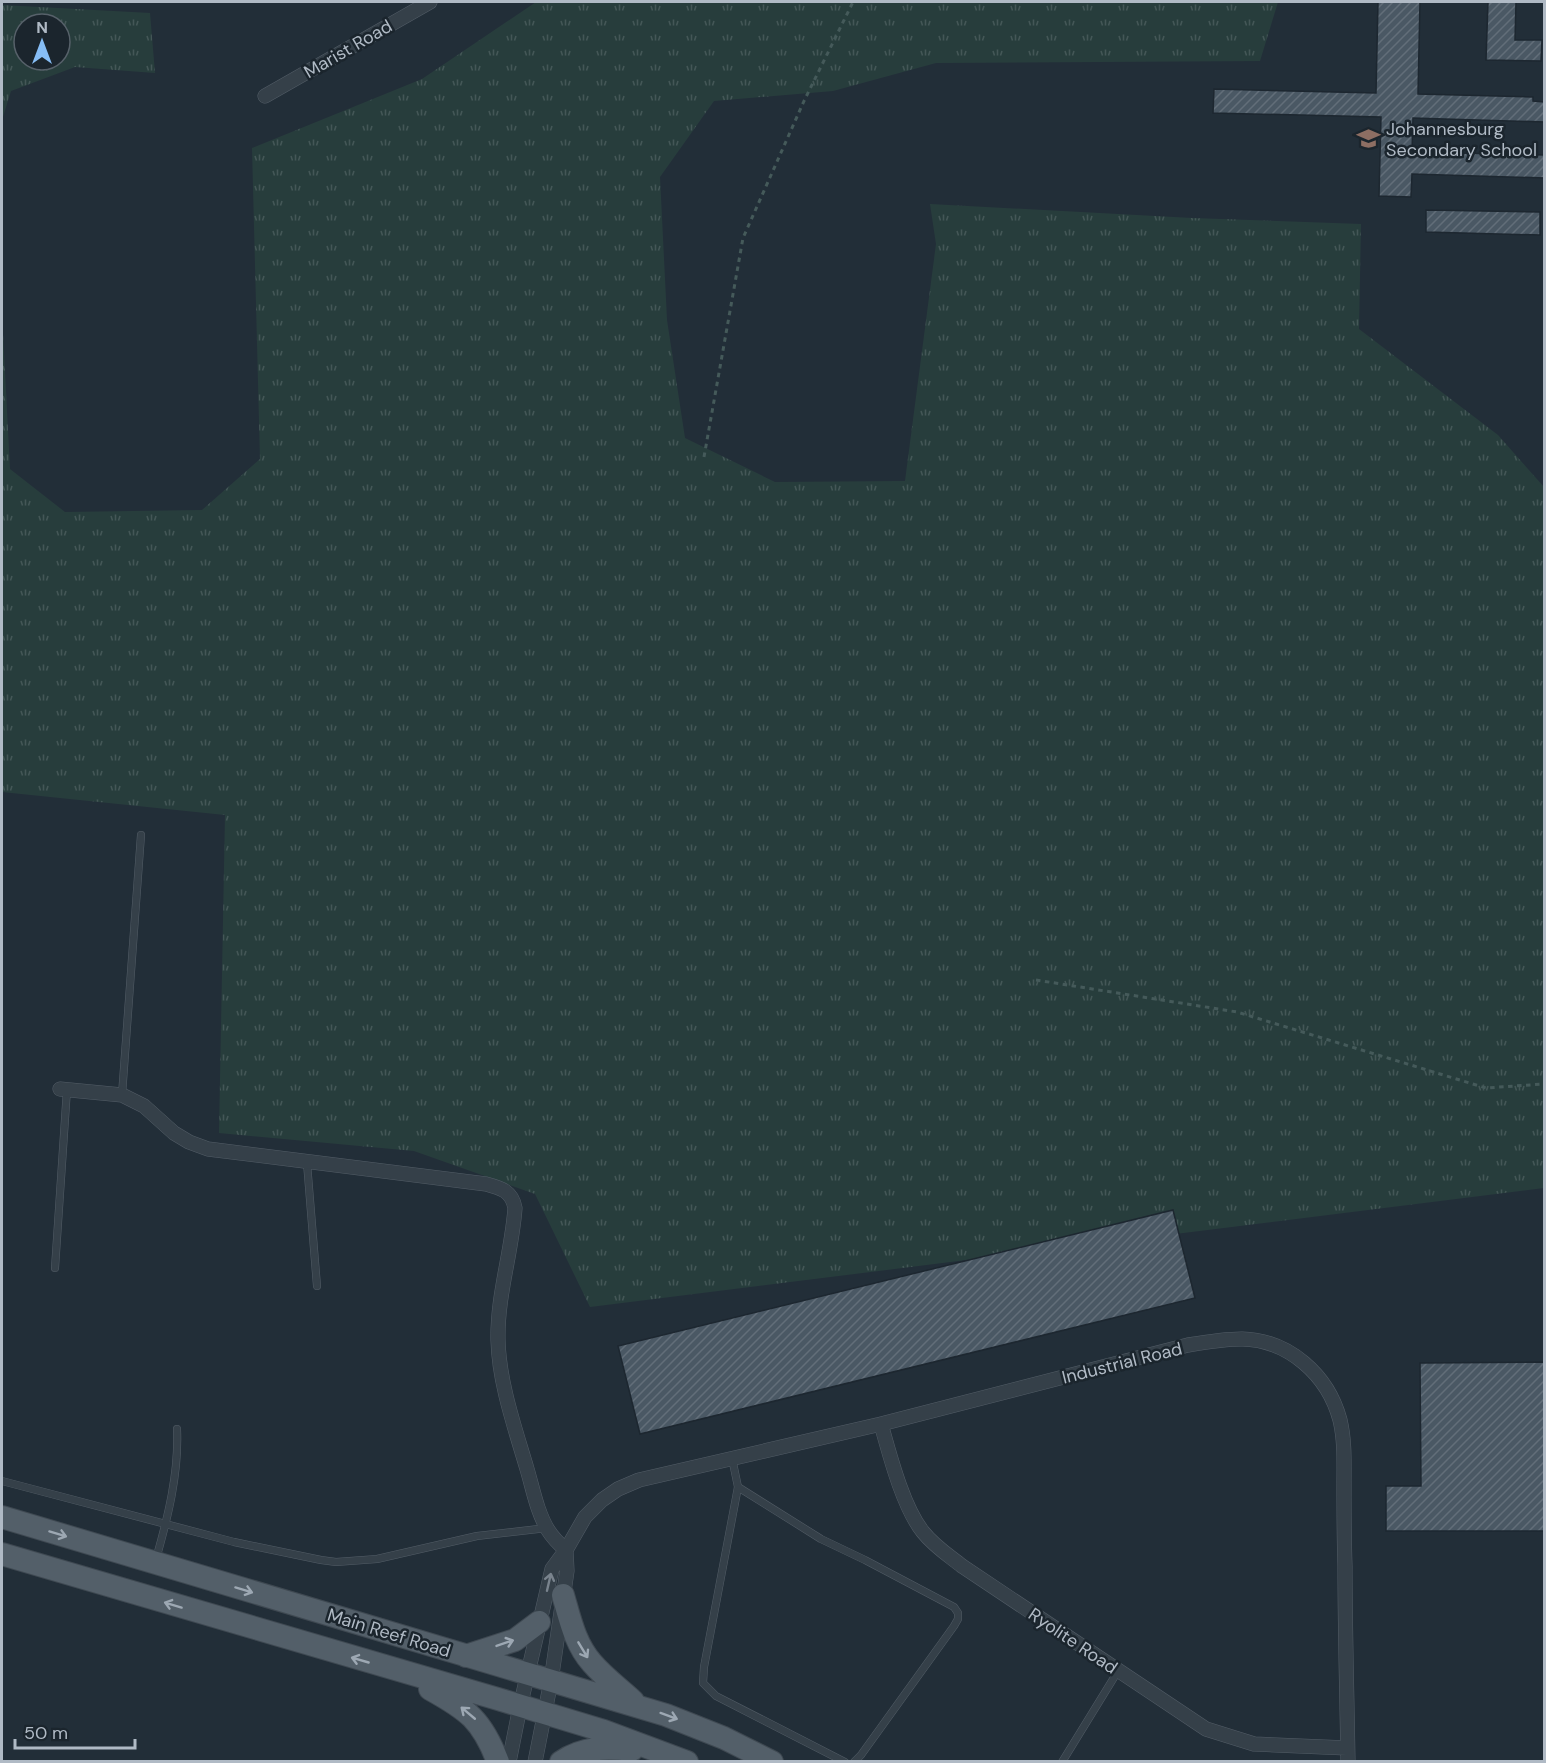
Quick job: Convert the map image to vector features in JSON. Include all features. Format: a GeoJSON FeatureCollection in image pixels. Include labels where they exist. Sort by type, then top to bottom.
{"type":"FeatureCollection","features":[{"type":"Feature","properties":{"kind":"main road","name":"Main Reef Road"},"geometry":{"type":"LineString","coordinates":[[2,1517],[639,1707],[724,1738],[772,1761]]}},
{"type":"Feature","properties":{"kind":"main road","name":"Main Reef Road"},"geometry":{"type":"LineString","coordinates":[[2,1554],[604,1731],[681,1759]]}},
{"type":"Feature","properties":{"kind":"main road"},"geometry":{"type":"LineString","coordinates":[[563,1595],[573,1630],[582,1650],[592,1664],[639,1707]]}},
{"type":"Feature","properties":{"kind":"main road"},"geometry":{"type":"LineString","coordinates":[[466,1656],[515,1640],[540,1622]]}},
{"type":"Feature","properties":{"kind":"main road"},"geometry":{"type":"LineString","coordinates":[[398,1671],[469,1713],[484,1729],[498,1761]]}},
{"type":"Feature","properties":{"kind":"main road"},"geometry":{"type":"LineString","coordinates":[[561,1761],[571,1755],[591,1749],[609,1747],[681,1759]]}},
{"type":"Feature","properties":{"kind":"street","name":"Marist Road"},"geometry":{"type":"LineString","coordinates":[[265,96],[430,2]]}},
{"type":"Feature","properties":{"kind":"street"},"geometry":{"type":"LineString","coordinates":[[63,1089],[122,1095],[144,1106],[174,1133],[198,1146],[227,1153],[486,1184],[509,1193],[515,1208],[500,1306],[498,1340],[500,1360],[516,1430],[536,1499],[547,1528],[566,1550],[567,1571],[551,1681],[535,1761]]}},
{"type":"Feature","properties":{"kind":"street","name":"Industrial Road"},"geometry":{"type":"LineString","coordinates":[[509,1761],[552,1569],[585,1517],[602,1500],[618,1489],[639,1480],[880,1424],[1188,1346],[1215,1340],[1244,1339],[1271,1344],[1295,1355],[1311,1368],[1322,1382],[1340,1421],[1343,1441],[1348,1755]]}},
{"type":"Feature","properties":{"kind":"street","name":"Ryolite Road"},"geometry":{"type":"LineString","coordinates":[[880,1424],[913,1515],[922,1532],[937,1547],[1206,1729],[1254,1744],[1348,1755]]}},
{"type":"Feature","properties":{"kind":"lane"},"geometry":{"type":"LineString","coordinates":[[122,1095],[141,835]]}},
{"type":"Feature","properties":{"kind":"lane"},"geometry":{"type":"LineString","coordinates":[[55,1268],[63,1089]]}},
{"type":"Feature","properties":{"kind":"lane"},"geometry":{"type":"LineString","coordinates":[[307,1163],[317,1286]]}},
{"type":"Feature","properties":{"kind":"lane"},"geometry":{"type":"LineString","coordinates":[[155,1563],[166,1523],[177,1455],[177,1429]]}},
{"type":"Feature","properties":{"kind":"lane"},"geometry":{"type":"LineString","coordinates":[[732,1458],[738,1487],[704,1667],[703,1683],[716,1696],[845,1761]]}},
{"type":"Feature","properties":{"kind":"lane"},"geometry":{"type":"LineString","coordinates":[[2,1482],[234,1542],[336,1562],[377,1559],[477,1536],[547,1528]]}},
{"type":"Feature","properties":{"kind":"lane"},"geometry":{"type":"LineString","coordinates":[[738,1487],[821,1539],[954,1607],[958,1613],[954,1626],[861,1755],[854,1761]]}},
{"type":"Feature","properties":{"kind":"lane"},"geometry":{"type":"LineString","coordinates":[[1062,1761],[1118,1671]]}},
{"type":"Feature","properties":{"kind":"path"},"geometry":{"type":"LineString","coordinates":[[704,457],[743,238],[804,101],[853,2]]}},
{"type":"Feature","properties":{"kind":"path"},"geometry":{"type":"LineString","coordinates":[[1036,980],[1237,1012],[1486,1088],[1545,1084]]}},
{"type":"Feature","properties":{"kind":"green space"},"geometry":{"type":"Polygon","coordinates":[[[536,2],[1278,2],[1260,61],[936,63],[833,91],[714,101],[660,177],[667,320],[685,438],[775,482],[905,481],[936,244],[930,204],[1192,218],[1361,224],[1359,329],[1498,435],[1544,487],[1544,1188],[590,1307],[535,1194],[414,1151],[219,1133],[225,815],[2,792],[2,314],[10,469],[65,512],[202,510],[260,459],[252,148],[422,79],[536,2]]]}},
{"type":"Feature","properties":{"kind":"green space"},"geometry":{"type":"Polygon","coordinates":[[[2,5],[150,13],[155,73],[72,68],[72,12],[12,12],[12,72],[62,72],[11,91],[2,120],[2,5]]]}},
{"type":"Feature","properties":{"kind":"building"},"geometry":{"type":"Polygon","coordinates":[[[1378,2],[1420,2],[1418,94],[1533,97],[1533,101],[1545,102],[1545,122],[1413,118],[1412,152],[1545,155],[1545,178],[1412,174],[1411,197],[1379,196],[1381,117],[1213,113],[1214,89],[1376,93],[1378,2]]]}},
{"type":"Feature","properties":{"kind":"building"},"geometry":{"type":"Polygon","coordinates":[[[1488,2],[1516,2],[1515,40],[1542,40],[1541,61],[1486,60],[1488,2]]]}},
{"type":"Feature","properties":{"kind":"building"},"geometry":{"type":"Polygon","coordinates":[[[1426,210],[1540,212],[1540,235],[1426,232],[1426,210]]]}},
{"type":"Feature","properties":{"kind":"building"},"geometry":{"type":"Polygon","coordinates":[[[1173,1210],[1195,1298],[640,1434],[618,1346],[1173,1210]]]}},
{"type":"Feature","properties":{"kind":"building"},"geometry":{"type":"Polygon","coordinates":[[[1545,1362],[1545,1531],[1386,1531],[1386,1486],[1421,1486],[1420,1363],[1545,1362]]]}},
{"type":"Feature","properties":{"kind":"place","name":"Johannesburg Secondary School"},"geometry":{"type":"Point","coordinates":[1368,139]}}]}
